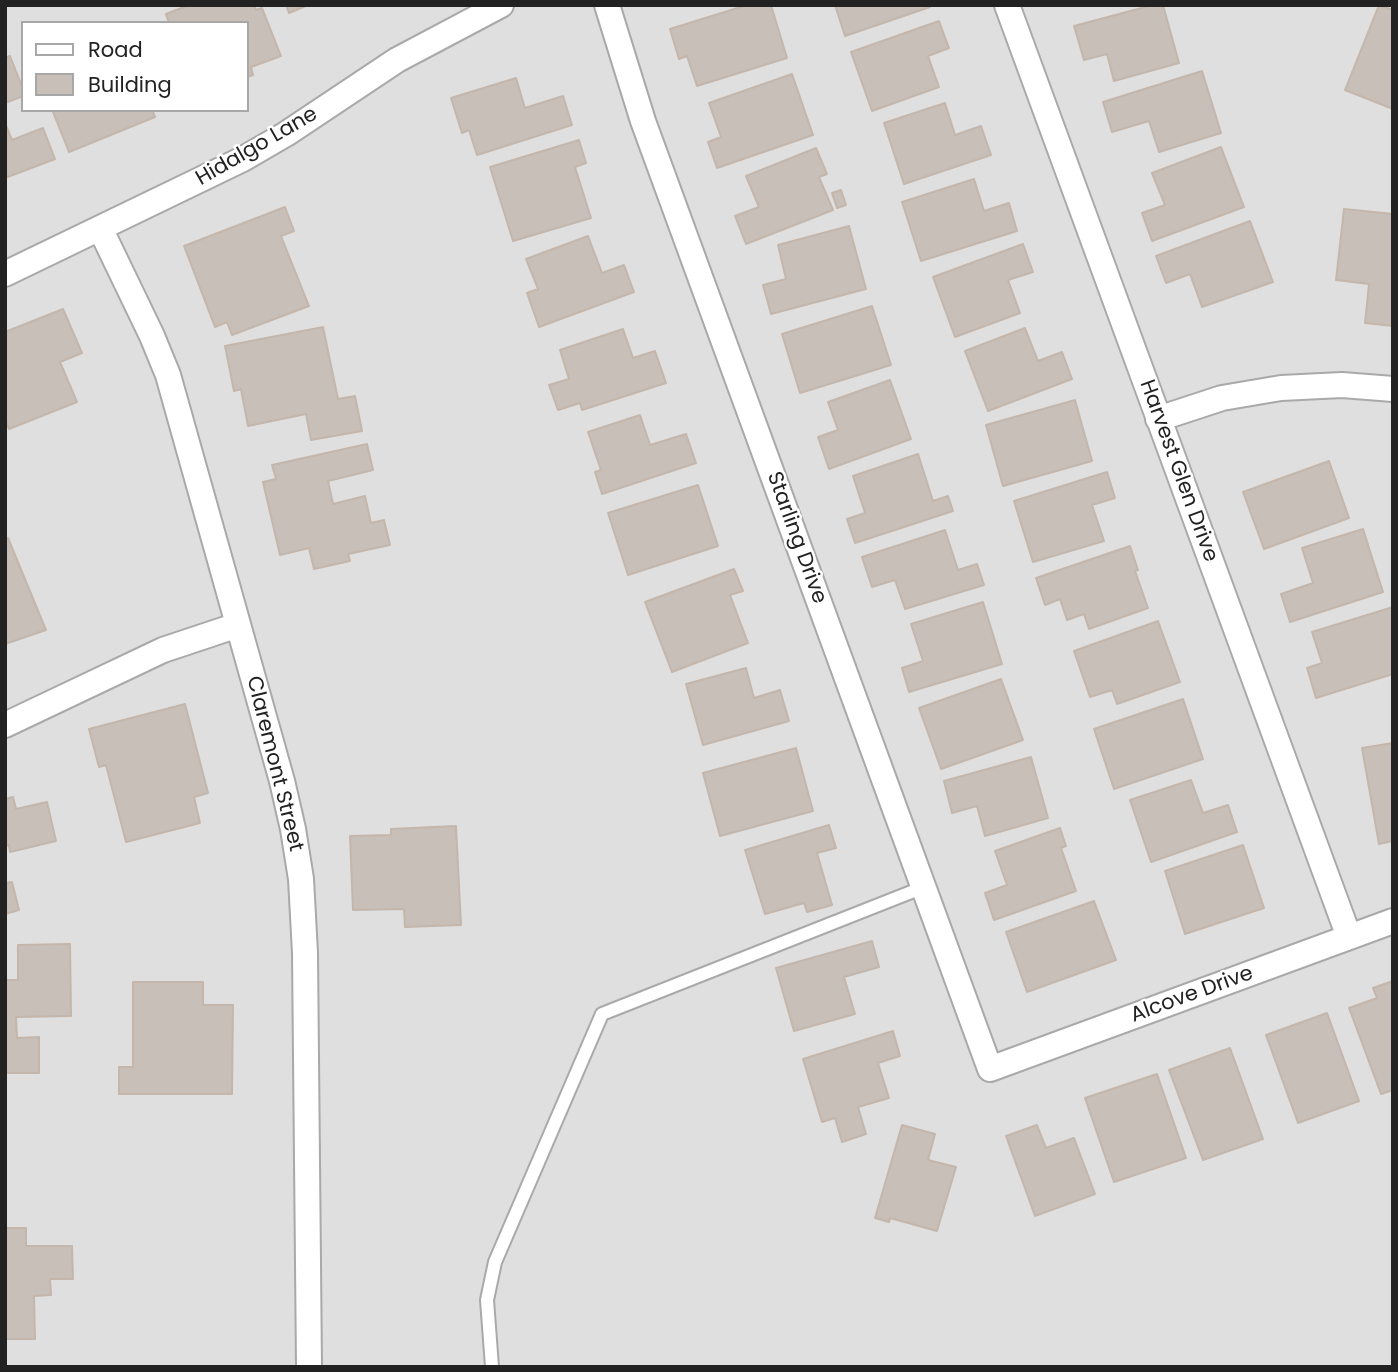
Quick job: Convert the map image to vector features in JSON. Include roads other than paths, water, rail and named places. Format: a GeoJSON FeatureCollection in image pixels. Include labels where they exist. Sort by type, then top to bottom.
{"type":"FeatureCollection","features":[{"type":"Feature","properties":{"kind":"street","name":"Hidalgo Lane"},"geometry":{"type":"LineString","coordinates":[[5,274],[257,150],[397,61],[501,5]]}},
{"type":"Feature","properties":{"kind":"street","name":"Starling Drive"},"geometry":{"type":"LineString","coordinates":[[607,5],[643,121],[990,1069]]}},
{"type":"Feature","properties":{"kind":"street","name":"Harvest Glen Drive"},"geometry":{"type":"LineString","coordinates":[[1007,5],[1349,937]]}},
{"type":"Feature","properties":{"kind":"street","name":"Claremont Street"},"geometry":{"type":"LineString","coordinates":[[100,229],[152,336],[168,376],[285,793],[301,879],[306,953],[309,1367]]}},
{"type":"Feature","properties":{"kind":"street"},"geometry":{"type":"LineString","coordinates":[[1158,419],[1222,398],[1281,388],[1342,385],[1393,389]]}},
{"type":"Feature","properties":{"kind":"street"},"geometry":{"type":"LineString","coordinates":[[5,725],[163,650],[238,625]]}},
{"type":"Feature","properties":{"kind":"street","name":"Alcove Drive"},"geometry":{"type":"LineString","coordinates":[[990,1069],[1393,921]]}},
{"type":"Feature","properties":{"kind":"lane"},"geometry":{"type":"LineString","coordinates":[[492,1367],[487,1300],[495,1262],[602,1014],[924,887]]}}]}
